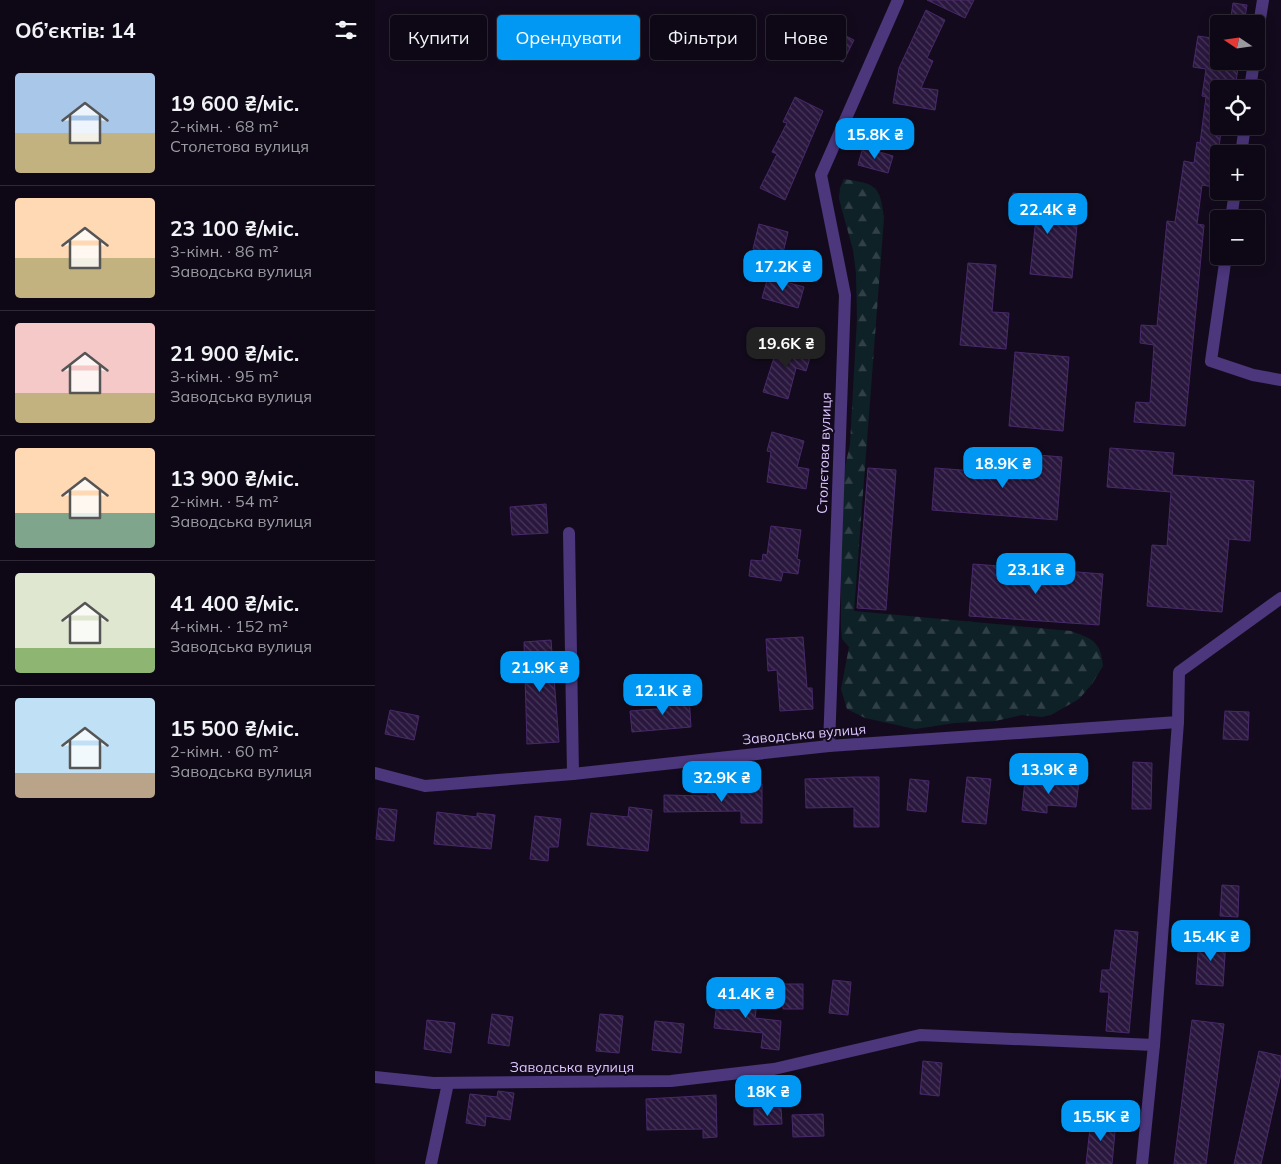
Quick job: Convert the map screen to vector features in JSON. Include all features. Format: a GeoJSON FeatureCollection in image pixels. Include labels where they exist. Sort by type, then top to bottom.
{"type":"FeatureCollection","features":[{"type":"Feature","properties":{"kind":"street","name":"Столєтова вулиця"},"geometry":{"type":"LineString","coordinates":[[829,746],[845,294],[821,175],[898,0]]}},
{"type":"Feature","properties":{"kind":"street"},"geometry":{"type":"LineString","coordinates":[[1261,15],[1263,0]]}},
{"type":"Feature","properties":{"kind":"street"},"geometry":{"type":"LineString","coordinates":[[1225,265],[1211,361],[1253,376],[1281,380]]}},
{"type":"Feature","properties":{"kind":"street"},"geometry":{"type":"LineString","coordinates":[[569,533],[573,774]]}},
{"type":"Feature","properties":{"kind":"street"},"geometry":{"type":"LineString","coordinates":[[1142,1164],[1154,1045],[1178,722],[1179,672],[1281,598]]}},
{"type":"Feature","properties":{"kind":"street","name":"Заводська вулиця"},"geometry":{"type":"LineString","coordinates":[[375,773],[425,786],[573,774],[829,746],[1178,722]]}},
{"type":"Feature","properties":{"kind":"street","name":"Заводська вулиця"},"geometry":{"type":"LineString","coordinates":[[375,1077],[448,1083],[671,1081],[774,1069],[920,1035],[1154,1045]]}},
{"type":"Feature","properties":{"kind":"street"},"geometry":{"type":"LineString","coordinates":[[431,1164],[448,1083]]}},
{"type":"Feature","properties":{"kind":"green space"},"geometry":{"type":"Polygon","coordinates":[[[844,179],[875,188],[881,199],[884,218],[854,611],[1071,631],[1085,636],[1098,646],[1103,666],[1092,684],[1079,699],[1051,715],[1042,717],[1022,715],[995,721],[955,723],[915,729],[865,718],[847,709],[841,689],[849,647],[842,639],[841,628],[841,509],[843,476],[850,444],[857,319],[856,273],[853,250],[839,199],[840,188],[844,179]]]}},
{"type":"Feature","properties":{"kind":"building"},"geometry":{"type":"Polygon","coordinates":[[[927,0],[974,0],[965,18],[927,0]]]}},
{"type":"Feature","properties":{"kind":"building"},"geometry":{"type":"Polygon","coordinates":[[[1233,3],[1247,5],[1245,15],[1231,15],[1233,3]]]}},
{"type":"Feature","properties":{"kind":"building"},"geometry":{"type":"Polygon","coordinates":[[[926,10],[945,20],[927,58],[933,61],[921,88],[938,90],[935,110],[893,103],[899,68],[926,10]]]}},
{"type":"Feature","properties":{"kind":"building"},"geometry":{"type":"Polygon","coordinates":[[[846,36],[854,40],[846,56],[846,36]]]}},
{"type":"Feature","properties":{"kind":"building"},"geometry":{"type":"Polygon","coordinates":[[[1198,36],[1210,38],[1210,70],[1238,70],[1236,80],[1210,80],[1210,135],[1221,135],[1219,145],[1210,145],[1210,186],[1202,185],[1197,224],[1204,225],[1185,426],[1134,422],[1136,402],[1150,403],[1154,345],[1140,343],[1141,325],[1157,326],[1167,221],[1175,222],[1184,161],[1194,163],[1197,142],[1200,143],[1206,97],[1202,96],[1206,69],[1193,67],[1198,36]]]}},
{"type":"Feature","properties":{"kind":"building"},"geometry":{"type":"Polygon","coordinates":[[[795,97],[823,111],[785,200],[760,188],[777,154],[772,152],[787,123],[783,122],[795,97]]]}},
{"type":"Feature","properties":{"kind":"building"},"geometry":{"type":"Polygon","coordinates":[[[863,147],[893,156],[888,173],[858,165],[863,147]]]}},
{"type":"Feature","properties":{"kind":"building"},"geometry":{"type":"Polygon","coordinates":[[[1013,193],[1066,199],[1063,224],[1077,226],[1072,278],[1030,274],[1036,218],[1011,215],[1013,193]]]}},
{"type":"Feature","properties":{"kind":"building"},"geometry":{"type":"Polygon","coordinates":[[[759,224],[788,232],[782,257],[753,249],[759,224]]]}},
{"type":"Feature","properties":{"kind":"building"},"geometry":{"type":"Polygon","coordinates":[[[968,263],[996,265],[992,312],[1009,313],[1006,349],[960,345],[968,263]]]}},
{"type":"Feature","properties":{"kind":"building"},"geometry":{"type":"Polygon","coordinates":[[[768,277],[804,287],[798,308],[762,298],[768,277]]]}},
{"type":"Feature","properties":{"kind":"building"},"geometry":{"type":"Polygon","coordinates":[[[779,342],[812,351],[806,371],[796,368],[788,399],[763,392],[779,342]]]}},
{"type":"Feature","properties":{"kind":"building"},"geometry":{"type":"Polygon","coordinates":[[[1015,352],[1069,357],[1063,431],[1009,426],[1015,352]]]}},
{"type":"Feature","properties":{"kind":"building"},"geometry":{"type":"Polygon","coordinates":[[[772,432],[804,441],[797,467],[809,469],[806,489],[767,482],[771,452],[767,451],[772,432]]]}},
{"type":"Feature","properties":{"kind":"building"},"geometry":{"type":"Polygon","coordinates":[[[1110,448],[1174,453],[1172,475],[1254,481],[1250,541],[1229,539],[1222,612],[1147,606],[1152,545],[1167,546],[1171,492],[1107,487],[1110,448]]]}},
{"type":"Feature","properties":{"kind":"building"},"geometry":{"type":"Polygon","coordinates":[[[1014,453],[1062,457],[1057,520],[932,510],[935,468],[1012,474],[1014,453]]]}},
{"type":"Feature","properties":{"kind":"building"},"geometry":{"type":"Polygon","coordinates":[[[868,468],[896,470],[886,610],[857,608],[868,468]]]}},
{"type":"Feature","properties":{"kind":"building"},"geometry":{"type":"Polygon","coordinates":[[[546,504],[548,533],[512,535],[510,507],[546,504]]]}},
{"type":"Feature","properties":{"kind":"building"},"geometry":{"type":"Polygon","coordinates":[[[771,526],[801,530],[797,559],[800,560],[798,574],[783,572],[781,581],[749,576],[751,560],[762,561],[763,554],[767,555],[771,526]]]}},
{"type":"Feature","properties":{"kind":"building"},"geometry":{"type":"Polygon","coordinates":[[[973,564],[1103,574],[1099,625],[969,616],[973,564]]]}},
{"type":"Feature","properties":{"kind":"building"},"geometry":{"type":"Polygon","coordinates":[[[803,637],[807,688],[812,688],[813,709],[780,711],[777,670],[768,671],[766,639],[803,637]]]}},
{"type":"Feature","properties":{"kind":"building"},"geometry":{"type":"Polygon","coordinates":[[[551,640],[559,742],[527,744],[524,642],[551,640]]]}},
{"type":"Feature","properties":{"kind":"building"},"geometry":{"type":"Polygon","coordinates":[[[689,696],[691,727],[632,732],[630,711],[668,708],[667,698],[689,696]]]}},
{"type":"Feature","properties":{"kind":"building"},"geometry":{"type":"Polygon","coordinates":[[[390,710],[419,716],[414,740],[385,734],[390,710]]]}},
{"type":"Feature","properties":{"kind":"building"},"geometry":{"type":"Polygon","coordinates":[[[1225,711],[1249,712],[1248,740],[1223,739],[1225,711]]]}},
{"type":"Feature","properties":{"kind":"building"},"geometry":{"type":"Polygon","coordinates":[[[1133,762],[1152,763],[1151,809],[1132,809],[1133,762]]]}},
{"type":"Feature","properties":{"kind":"building"},"geometry":{"type":"Polygon","coordinates":[[[879,777],[879,827],[854,827],[854,807],[806,808],[805,779],[879,777]]]}},
{"type":"Feature","properties":{"kind":"building"},"geometry":{"type":"Polygon","coordinates":[[[967,777],[991,779],[986,824],[962,822],[967,777]]]}},
{"type":"Feature","properties":{"kind":"building"},"geometry":{"type":"Polygon","coordinates":[[[910,779],[929,781],[926,812],[907,810],[910,779]]]}},
{"type":"Feature","properties":{"kind":"building"},"geometry":{"type":"Polygon","coordinates":[[[1060,779],[1079,781],[1076,807],[1047,805],[1047,813],[1022,810],[1025,780],[1060,783],[1060,779]]]}},
{"type":"Feature","properties":{"kind":"building"},"geometry":{"type":"Polygon","coordinates":[[[762,784],[762,823],[741,823],[741,811],[664,812],[664,795],[708,796],[708,791],[741,791],[740,785],[762,784]]]}},
{"type":"Feature","properties":{"kind":"building"},"geometry":{"type":"Polygon","coordinates":[[[629,807],[652,810],[648,851],[587,845],[591,813],[628,817],[629,807]]]}},
{"type":"Feature","properties":{"kind":"building"},"geometry":{"type":"Polygon","coordinates":[[[379,808],[397,810],[394,841],[376,839],[379,808]]]}},
{"type":"Feature","properties":{"kind":"building"},"geometry":{"type":"Polygon","coordinates":[[[437,812],[477,817],[477,813],[495,815],[491,849],[434,844],[437,812]]]}},
{"type":"Feature","properties":{"kind":"building"},"geometry":{"type":"Polygon","coordinates":[[[535,816],[561,819],[558,847],[549,847],[548,861],[530,859],[535,816]]]}},
{"type":"Feature","properties":{"kind":"building"},"geometry":{"type":"Polygon","coordinates":[[[1222,885],[1239,886],[1238,917],[1220,916],[1222,885]]]}},
{"type":"Feature","properties":{"kind":"building"},"geometry":{"type":"Polygon","coordinates":[[[1115,930],[1138,932],[1129,1033],[1106,1031],[1109,992],[1100,992],[1102,970],[1110,970],[1115,930]]]}},
{"type":"Feature","properties":{"kind":"building"},"geometry":{"type":"Polygon","coordinates":[[[1199,939],[1226,940],[1223,986],[1196,984],[1199,939]]]}},
{"type":"Feature","properties":{"kind":"building"},"geometry":{"type":"Polygon","coordinates":[[[833,980],[851,982],[848,1015],[829,1013],[833,980]]]}},
{"type":"Feature","properties":{"kind":"building"},"geometry":{"type":"Polygon","coordinates":[[[782,984],[803,984],[803,1009],[783,1009],[782,984]]]}},
{"type":"Feature","properties":{"kind":"building"},"geometry":{"type":"Polygon","coordinates":[[[718,993],[758,997],[755,1018],[781,1021],[779,1050],[761,1048],[763,1033],[714,1028],[718,993]]]}},
{"type":"Feature","properties":{"kind":"building"},"geometry":{"type":"Polygon","coordinates":[[[492,1014],[513,1017],[509,1046],[488,1043],[492,1014]]]}},
{"type":"Feature","properties":{"kind":"building"},"geometry":{"type":"Polygon","coordinates":[[[600,1014],[623,1016],[619,1053],[596,1051],[600,1014]]]}},
{"type":"Feature","properties":{"kind":"building"},"geometry":{"type":"Polygon","coordinates":[[[427,1020],[455,1023],[451,1053],[424,1049],[427,1020]]]}},
{"type":"Feature","properties":{"kind":"building"},"geometry":{"type":"Polygon","coordinates":[[[1192,1020],[1224,1024],[1206,1164],[1174,1164],[1192,1020]]]}},
{"type":"Feature","properties":{"kind":"building"},"geometry":{"type":"Polygon","coordinates":[[[655,1021],[684,1024],[681,1053],[652,1050],[655,1021]]]}},
{"type":"Feature","properties":{"kind":"building"},"geometry":{"type":"Polygon","coordinates":[[[1259,1051],[1281,1056],[1281,1074],[1261,1164],[1234,1164],[1259,1051]]]}},
{"type":"Feature","properties":{"kind":"building"},"geometry":{"type":"Polygon","coordinates":[[[923,1061],[942,1063],[939,1096],[920,1094],[923,1061]]]}},
{"type":"Feature","properties":{"kind":"building"},"geometry":{"type":"Polygon","coordinates":[[[498,1091],[514,1093],[510,1120],[486,1116],[485,1126],[466,1123],[470,1094],[497,1097],[498,1091]]]}},
{"type":"Feature","properties":{"kind":"building"},"geometry":{"type":"Polygon","coordinates":[[[716,1095],[717,1137],[703,1138],[703,1129],[647,1130],[646,1099],[716,1095]]]}},
{"type":"Feature","properties":{"kind":"building"},"geometry":{"type":"Polygon","coordinates":[[[781,1108],[782,1124],[754,1125],[754,1109],[781,1108]]]}},
{"type":"Feature","properties":{"kind":"building"},"geometry":{"type":"Polygon","coordinates":[[[823,1114],[824,1136],[793,1137],[792,1115],[823,1114]]]}},
{"type":"Feature","properties":{"kind":"building"},"geometry":{"type":"Polygon","coordinates":[[[1091,1119],[1116,1121],[1112,1164],[1086,1164],[1091,1119]]]}}]}
